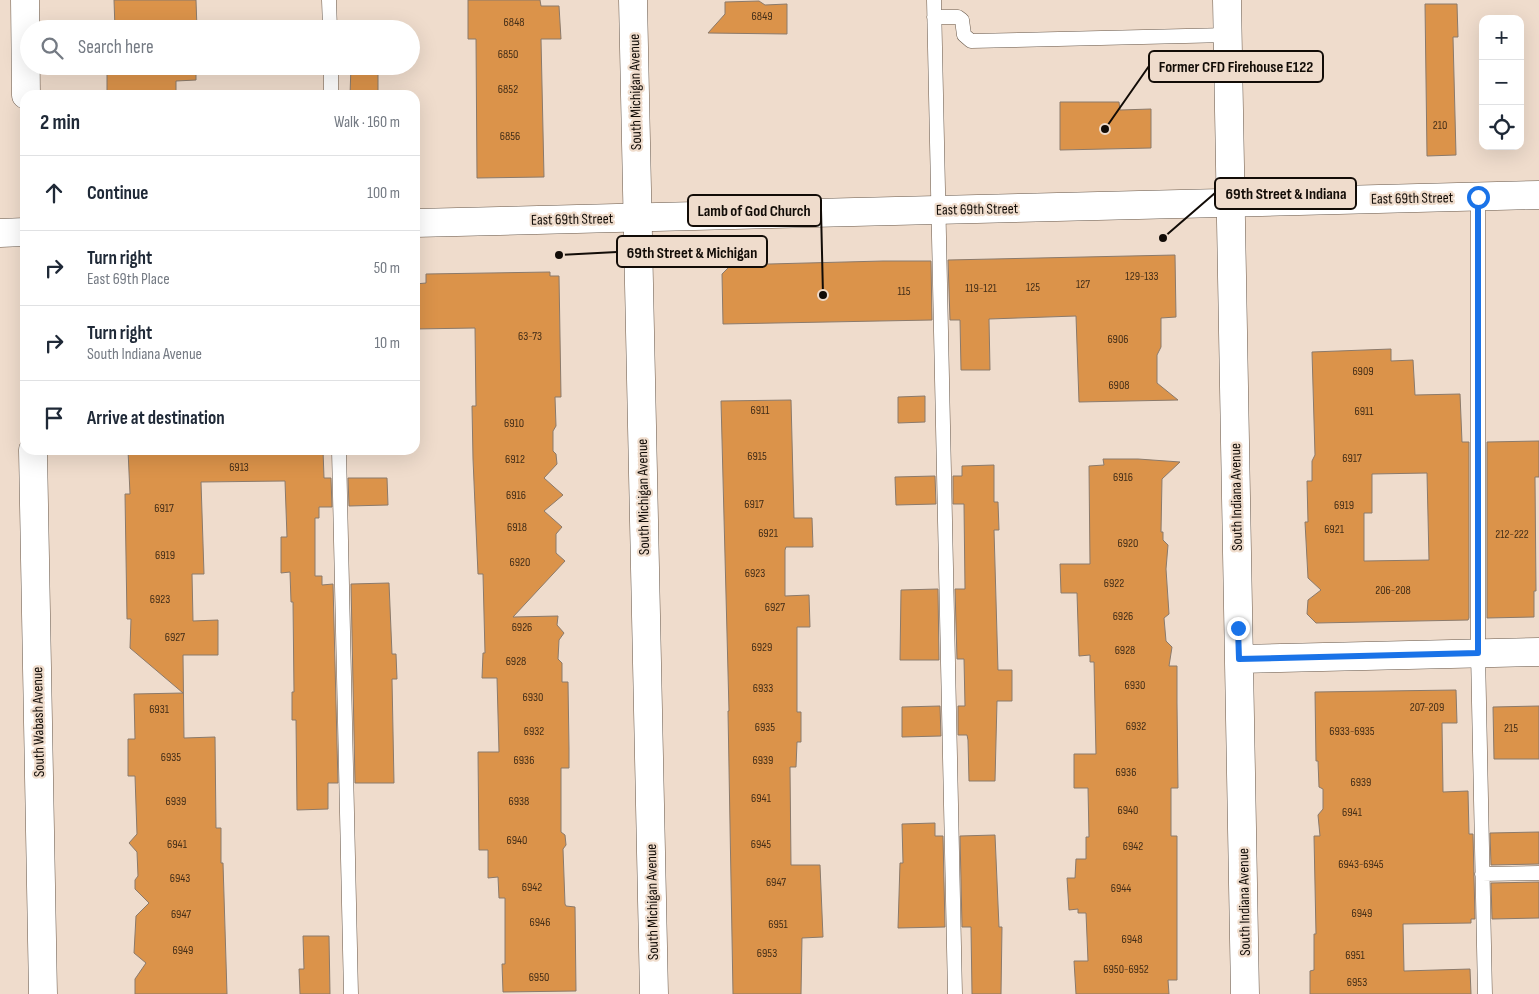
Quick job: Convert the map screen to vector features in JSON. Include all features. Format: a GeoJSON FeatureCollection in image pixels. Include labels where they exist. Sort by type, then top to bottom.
{"type":"FeatureCollection","features":[{"type":"Feature","properties":{"kind":"street"},"geometry":{"type":"LineString","coordinates":[[24,0],[24,20]]}},
{"type":"Feature","properties":{"kind":"street","name":"South Michigan Avenue"},"geometry":{"type":"LineString","coordinates":[[633,0],[654,994]]}},
{"type":"Feature","properties":{"kind":"street","name":"South Indiana Avenue"},"geometry":{"type":"LineString","coordinates":[[1227,0],[1245,994]]}},
{"type":"Feature","properties":{"kind":"street"},"geometry":{"type":"LineString","coordinates":[[26,75],[26,90]]}},
{"type":"Feature","properties":{"kind":"street","name":"East 69th Street"},"geometry":{"type":"LineString","coordinates":[[420,223],[1539,195]]}},
{"type":"Feature","properties":{"kind":"street"},"geometry":{"type":"LineString","coordinates":[[0,233],[20,232]]}},
{"type":"Feature","properties":{"kind":"street","name":"South Wabash Avenue"},"geometry":{"type":"LineString","coordinates":[[33,455],[43,994]]}},
{"type":"Feature","properties":{"kind":"street"},"geometry":{"type":"LineString","coordinates":[[1239,659],[1539,652]]}},
{"type":"Feature","properties":{"kind":"lane"},"geometry":{"type":"LineString","coordinates":[[329,0],[330,20]]}},
{"type":"Feature","properties":{"kind":"lane"},"geometry":{"type":"LineString","coordinates":[[934,0],[955,994]]}},
{"type":"Feature","properties":{"kind":"lane"},"geometry":{"type":"LineString","coordinates":[[934,16],[958,16],[962,20],[964,35],[971,41],[1228,35]]}},
{"type":"Feature","properties":{"kind":"lane"},"geometry":{"type":"LineString","coordinates":[[331,75],[331,90]]}},
{"type":"Feature","properties":{"kind":"lane"},"geometry":{"type":"LineString","coordinates":[[1478,197],[1478,653],[1485,994]]}},
{"type":"Feature","properties":{"kind":"lane"},"geometry":{"type":"LineString","coordinates":[[339,455],[351,994]]}},
{"type":"Feature","properties":{"kind":"lane"},"geometry":{"type":"LineString","coordinates":[[1482,874],[1539,873]]}},
{"type":"Feature","properties":{"kind":"building"},"geometry":{"type":"Polygon","coordinates":[[[114,0],[196,0],[197,20],[115,20],[114,0]]]}},
{"type":"Feature","properties":{"kind":"building"},"geometry":{"type":"Polygon","coordinates":[[[468,0],[540,0],[541,6],[559,6],[561,39],[541,39],[544,177],[477,178],[476,39],[468,39],[468,0]]]}},
{"type":"Feature","properties":{"kind":"building"},"geometry":{"type":"Polygon","coordinates":[[[759,1],[765,5],[787,4],[787,34],[708,33],[725,14],[725,2],[759,1]]]}},
{"type":"Feature","properties":{"kind":"building"},"geometry":{"type":"Polygon","coordinates":[[[1425,4],[1457,4],[1458,37],[1453,37],[1456,155],[1427,156],[1425,4]]]}},
{"type":"Feature","properties":{"kind":"building"},"geometry":{"type":"Polygon","coordinates":[[[107,75],[196,75],[196,80],[176,81],[176,90],[107,90],[107,75]]]}},
{"type":"Feature","properties":{"kind":"building"},"geometry":{"type":"Polygon","coordinates":[[[351,75],[378,75],[378,90],[350,90],[351,75]]]}},
{"type":"Feature","properties":{"kind":"building"},"geometry":{"type":"Polygon","coordinates":[[[1060,102],[1119,102],[1120,110],[1151,109],[1151,148],[1060,150],[1060,102]]]}},
{"type":"Feature","properties":{"kind":"building"},"geometry":{"type":"Polygon","coordinates":[[[1175,255],[1176,317],[1161,318],[1161,347],[1157,355],[1157,383],[1178,400],[1079,402],[1076,316],[989,319],[990,370],[961,370],[960,320],[950,320],[948,260],[1175,255]]]}},
{"type":"Feature","properties":{"kind":"building"},"geometry":{"type":"Polygon","coordinates":[[[931,261],[932,320],[723,324],[722,274],[731,265],[931,261]]]}},
{"type":"Feature","properties":{"kind":"building"},"geometry":{"type":"Polygon","coordinates":[[[550,272],[550,276],[559,276],[561,397],[555,397],[556,426],[553,431],[553,451],[556,454],[557,464],[544,478],[563,495],[544,511],[562,527],[556,534],[556,553],[565,561],[513,617],[558,616],[557,625],[564,633],[559,640],[558,659],[562,663],[562,682],[568,682],[569,768],[561,768],[561,832],[565,835],[566,845],[563,849],[565,904],[566,906],[575,907],[576,991],[503,992],[502,964],[505,964],[505,898],[499,898],[498,877],[488,878],[488,850],[479,850],[478,752],[499,752],[497,678],[482,678],[483,653],[485,653],[483,574],[478,574],[473,459],[472,406],[476,406],[475,328],[420,329],[420,284],[426,283],[426,274],[550,272]]]}},
{"type":"Feature","properties":{"kind":"building"},"geometry":{"type":"Polygon","coordinates":[[[1391,349],[1391,361],[1413,360],[1415,395],[1460,394],[1462,442],[1469,442],[1468,620],[1316,623],[1307,614],[1308,600],[1321,590],[1308,578],[1305,522],[1308,522],[1307,481],[1312,481],[1312,461],[1315,455],[1312,352],[1391,349]],[[1427,473],[1372,474],[1372,513],[1364,513],[1364,561],[1429,560],[1427,473]]]}},
{"type":"Feature","properties":{"kind":"building"},"geometry":{"type":"Polygon","coordinates":[[[925,396],[925,422],[898,423],[898,397],[925,396]]]}},
{"type":"Feature","properties":{"kind":"building"},"geometry":{"type":"Polygon","coordinates":[[[791,400],[794,518],[812,518],[813,547],[786,547],[785,550],[785,596],[809,595],[810,627],[797,627],[797,712],[801,712],[801,742],[797,742],[796,767],[790,767],[791,865],[820,865],[823,937],[802,938],[801,994],[733,994],[729,711],[721,401],[791,400]]]}},
{"type":"Feature","properties":{"kind":"building"},"geometry":{"type":"Polygon","coordinates":[[[1539,441],[1539,477],[1535,477],[1536,591],[1534,591],[1534,617],[1487,618],[1487,442],[1539,441]]]}},
{"type":"Feature","properties":{"kind":"building"},"geometry":{"type":"Polygon","coordinates":[[[128,455],[323,455],[324,478],[331,478],[332,507],[319,507],[319,518],[315,518],[315,576],[322,576],[322,585],[333,584],[338,783],[328,783],[328,809],[297,810],[296,720],[292,720],[292,692],[294,692],[293,602],[291,602],[290,572],[281,573],[281,537],[287,537],[285,481],[201,482],[204,574],[192,574],[193,621],[218,620],[218,655],[183,655],[184,738],[215,737],[216,828],[221,828],[227,994],[135,994],[135,979],[146,963],[134,953],[136,916],[149,903],[135,889],[135,880],[138,876],[137,852],[129,843],[137,834],[135,776],[128,776],[128,739],[135,739],[134,694],[183,693],[130,648],[131,619],[127,619],[125,494],[130,494],[128,455]]]}},
{"type":"Feature","properties":{"kind":"building"},"geometry":{"type":"Polygon","coordinates":[[[1103,459],[1180,462],[1162,479],[1161,532],[1163,532],[1163,540],[1168,545],[1166,569],[1169,614],[1164,618],[1166,641],[1172,647],[1169,666],[1177,666],[1178,788],[1171,788],[1171,836],[1177,836],[1177,980],[1168,980],[1169,994],[1076,994],[1074,961],[1088,961],[1086,913],[1078,913],[1078,909],[1069,910],[1067,878],[1075,878],[1076,859],[1086,859],[1086,837],[1089,837],[1088,788],[1074,788],[1074,754],[1096,754],[1094,662],[1090,662],[1090,655],[1079,656],[1077,593],[1061,593],[1060,564],[1090,564],[1089,466],[1104,465],[1103,459]]]}},
{"type":"Feature","properties":{"kind":"building"},"geometry":{"type":"Polygon","coordinates":[[[994,465],[994,502],[998,502],[999,530],[994,530],[998,670],[1012,670],[1012,701],[997,701],[995,781],[969,781],[967,735],[958,735],[958,706],[965,706],[964,659],[957,659],[955,589],[965,589],[964,504],[953,504],[953,476],[962,476],[962,466],[994,465]]]}},
{"type":"Feature","properties":{"kind":"building"},"geometry":{"type":"Polygon","coordinates":[[[935,476],[936,504],[896,505],[895,477],[935,476]]]}},
{"type":"Feature","properties":{"kind":"building"},"geometry":{"type":"Polygon","coordinates":[[[348,478],[387,478],[388,505],[349,506],[348,478]]]}},
{"type":"Feature","properties":{"kind":"building"},"geometry":{"type":"Polygon","coordinates":[[[389,583],[392,654],[396,654],[397,679],[392,679],[394,783],[355,783],[351,584],[389,583]]]}},
{"type":"Feature","properties":{"kind":"building"},"geometry":{"type":"Polygon","coordinates":[[[938,589],[939,660],[900,660],[901,590],[938,589]]]}},
{"type":"Feature","properties":{"kind":"building"},"geometry":{"type":"Polygon","coordinates":[[[1456,690],[1457,723],[1442,723],[1443,792],[1468,791],[1469,834],[1473,834],[1475,919],[1471,919],[1471,923],[1403,924],[1404,971],[1470,969],[1471,994],[1310,994],[1310,971],[1314,970],[1314,934],[1316,934],[1314,836],[1320,836],[1318,815],[1323,809],[1323,789],[1319,787],[1318,761],[1316,761],[1315,692],[1456,690]]]}},
{"type":"Feature","properties":{"kind":"building"},"geometry":{"type":"Polygon","coordinates":[[[940,706],[941,736],[902,737],[902,707],[940,706]]]}},
{"type":"Feature","properties":{"kind":"building"},"geometry":{"type":"Polygon","coordinates":[[[1539,706],[1539,759],[1494,759],[1493,707],[1539,706]]]}},
{"type":"Feature","properties":{"kind":"building"},"geometry":{"type":"Polygon","coordinates":[[[935,823],[935,836],[943,836],[945,927],[898,928],[900,863],[903,863],[902,824],[935,823]]]}},
{"type":"Feature","properties":{"kind":"building"},"geometry":{"type":"Polygon","coordinates":[[[1539,832],[1539,864],[1491,865],[1490,833],[1539,832]]]}},
{"type":"Feature","properties":{"kind":"building"},"geometry":{"type":"Polygon","coordinates":[[[995,835],[999,927],[1002,927],[1001,994],[972,994],[971,927],[962,927],[960,836],[995,835]]]}},
{"type":"Feature","properties":{"kind":"building"},"geometry":{"type":"Polygon","coordinates":[[[1539,882],[1539,918],[1492,919],[1491,883],[1539,882]]]}},
{"type":"Feature","properties":{"kind":"building"},"geometry":{"type":"Polygon","coordinates":[[[303,936],[329,936],[330,994],[300,994],[299,969],[304,969],[303,936]]]}},
{"type":"Feature","properties":{"kind":"place","name":"Former CFD Firehouse E122"},"geometry":{"type":"Point","coordinates":[1105,129]}},
{"type":"Feature","properties":{"kind":"place","name":"69th Street & Indiana"},"geometry":{"type":"Point","coordinates":[1163,238]}},
{"type":"Feature","properties":{"kind":"place","name":"69th Street & Michigan"},"geometry":{"type":"Point","coordinates":[559,255]}},
{"type":"Feature","properties":{"kind":"place","name":"Lamb of God Church"},"geometry":{"type":"Point","coordinates":[823,295]}},
{"type":"Feature","properties":{"kind":"route"},"geometry":{"type":"LineString","coordinates":[[1238,628],[1239,659],[1478,653],[1478,197]]}}]}
